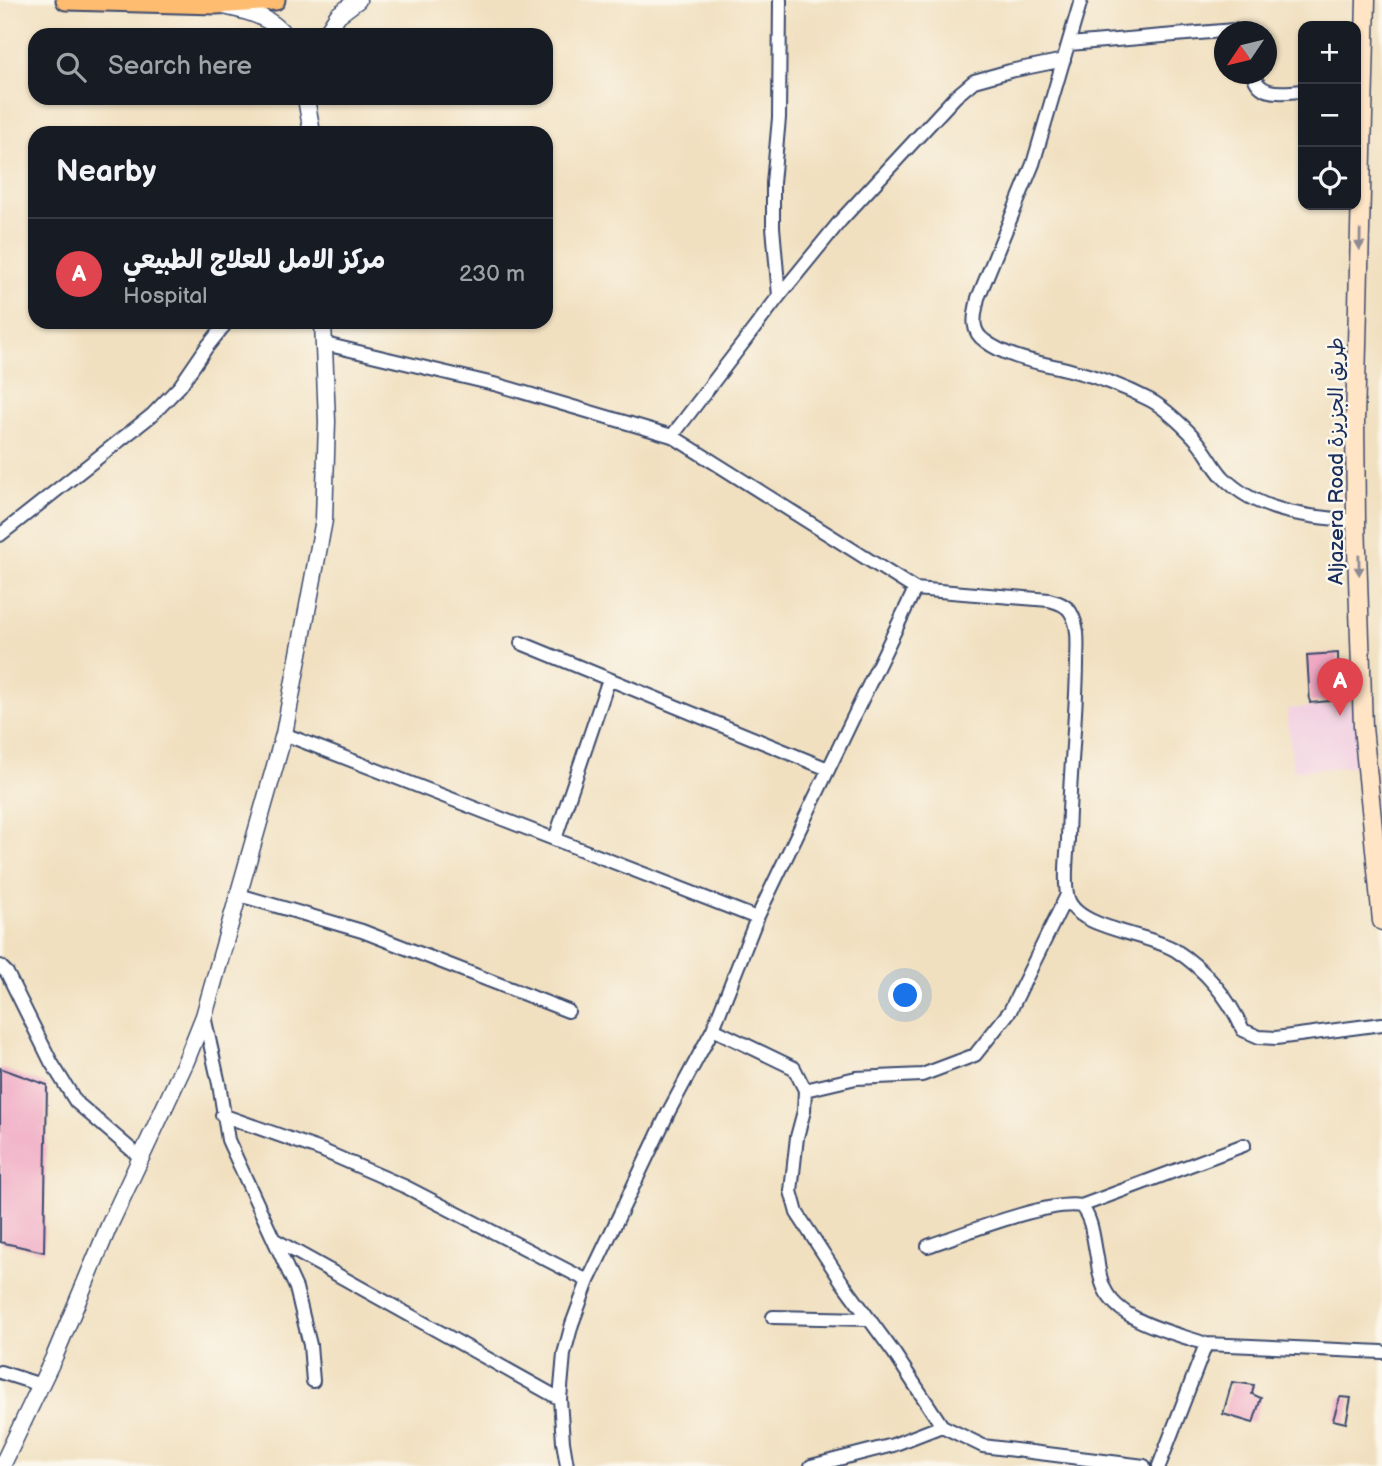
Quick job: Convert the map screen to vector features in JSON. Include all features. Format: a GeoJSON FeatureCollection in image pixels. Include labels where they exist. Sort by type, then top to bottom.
{"type":"FeatureCollection","features":[{"type":"Feature","properties":{"kind":"main road"},"geometry":{"type":"LineString","coordinates":[[66,0],[216,4],[275,0]]}},
{"type":"Feature","properties":{"kind":"main road","name":"Aljazera Road طريق الجزيزة"},"geometry":{"type":"LineString","coordinates":[[1360,84],[1366,0]]}},
{"type":"Feature","properties":{"kind":"main road","name":"Aljazera Road طريق الجزيزة"},"geometry":{"type":"LineString","coordinates":[[1359,147],[1356,521],[1363,727],[1382,921]]}},
{"type":"Feature","properties":{"kind":"street"},"geometry":{"type":"LineString","coordinates":[[329,28],[338,15],[358,0]]}},
{"type":"Feature","properties":{"kind":"street"},"geometry":{"type":"LineString","coordinates":[[779,296],[773,183],[779,118],[780,0]]}},
{"type":"Feature","properties":{"kind":"street"},"geometry":{"type":"LineString","coordinates":[[1081,0],[1033,164],[978,298],[973,319],[975,331],[985,341],[1029,362],[1104,379],[1154,401],[1197,440],[1222,476],[1242,494],[1264,505],[1306,517],[1356,521]]}},
{"type":"Feature","properties":{"kind":"street"},"geometry":{"type":"LineString","coordinates":[[216,4],[257,14],[278,28]]}},
{"type":"Feature","properties":{"kind":"street"},"geometry":{"type":"LineString","coordinates":[[1069,44],[1214,32]]}},
{"type":"Feature","properties":{"kind":"street"},"geometry":{"type":"LineString","coordinates":[[672,436],[841,220],[955,97],[974,81],[1064,60]]}},
{"type":"Feature","properties":{"kind":"street"},"geometry":{"type":"LineString","coordinates":[[1258,84],[1261,89],[1269,92],[1298,91]]}},
{"type":"Feature","properties":{"kind":"street"},"geometry":{"type":"LineString","coordinates":[[307,105],[311,126]]}},
{"type":"Feature","properties":{"kind":"street"},"geometry":{"type":"LineString","coordinates":[[312,126],[314,105]]}},
{"type":"Feature","properties":{"kind":"street"},"geometry":{"type":"LineString","coordinates":[[0,535],[152,415],[180,386],[221,329]]}},
{"type":"Feature","properties":{"kind":"street"},"geometry":{"type":"LineString","coordinates":[[2,1466],[41,1385],[204,1016],[239,895],[284,734],[324,520],[327,421],[323,329]]}},
{"type":"Feature","properties":{"kind":"street"},"geometry":{"type":"LineString","coordinates":[[324,344],[498,385],[672,436],[915,589],[1049,600],[1071,610],[1077,627],[1076,692],[1068,811],[1066,895],[1010,1011],[975,1055],[922,1075],[856,1078],[805,1090]]}},
{"type":"Feature","properties":{"kind":"street"},"geometry":{"type":"LineString","coordinates":[[568,1466],[563,1442],[560,1399],[564,1353],[588,1281],[669,1111],[713,1029],[757,918],[915,589]]}},
{"type":"Feature","properties":{"kind":"street"},"geometry":{"type":"LineString","coordinates":[[521,643],[828,769]]}},
{"type":"Feature","properties":{"kind":"street"},"geometry":{"type":"LineString","coordinates":[[555,839],[609,679]]}},
{"type":"Feature","properties":{"kind":"street"},"geometry":{"type":"LineString","coordinates":[[284,734],[757,918]]}},
{"type":"Feature","properties":{"kind":"street"},"geometry":{"type":"LineString","coordinates":[[239,895],[362,932],[568,1011]]}},
{"type":"Feature","properties":{"kind":"street"},"geometry":{"type":"LineString","coordinates":[[1066,895],[1072,908],[1082,917],[1173,948],[1215,984],[1237,1015],[1243,1030],[1259,1037],[1276,1038],[1382,1024]]}},
{"type":"Feature","properties":{"kind":"street"},"geometry":{"type":"LineString","coordinates":[[0,965],[7,973],[51,1062],[76,1102],[141,1158]]}},
{"type":"Feature","properties":{"kind":"street"},"geometry":{"type":"LineString","coordinates":[[204,1016],[228,1140],[296,1288],[310,1345],[313,1381]]}},
{"type":"Feature","properties":{"kind":"street"},"geometry":{"type":"LineString","coordinates":[[713,1029],[794,1068],[805,1090],[791,1191],[797,1213],[942,1426],[983,1446],[1144,1466]]}},
{"type":"Feature","properties":{"kind":"street"},"geometry":{"type":"LineString","coordinates":[[222,1115],[321,1150],[406,1187],[588,1281]]}},
{"type":"Feature","properties":{"kind":"street"},"geometry":{"type":"LineString","coordinates":[[928,1246],[1035,1212],[1081,1206],[1244,1145]]}},
{"type":"Feature","properties":{"kind":"street"},"geometry":{"type":"LineString","coordinates":[[1081,1206],[1088,1213],[1103,1287],[1128,1314],[1206,1344],[1382,1352]]}},
{"type":"Feature","properties":{"kind":"street"},"geometry":{"type":"LineString","coordinates":[[275,1240],[560,1399]]}},
{"type":"Feature","properties":{"kind":"street"},"geometry":{"type":"LineString","coordinates":[[772,1317],[869,1318]]}},
{"type":"Feature","properties":{"kind":"street"},"geometry":{"type":"LineString","coordinates":[[1158,1466],[1206,1344]]}},
{"type":"Feature","properties":{"kind":"street"},"geometry":{"type":"LineString","coordinates":[[0,1372],[41,1385]]}},
{"type":"Feature","properties":{"kind":"street"},"geometry":{"type":"LineString","coordinates":[[811,1466],[893,1445],[942,1426]]}},
{"type":"Feature","properties":{"kind":"street"},"geometry":{"type":"LineString","coordinates":[[9,1466],[12,1447]]}},
{"type":"Feature","properties":{"kind":"shaded area"},"geometry":{"type":"Polygon","coordinates":[[[1357,703],[1363,765],[1293,771],[1287,709],[1357,703]]]}},
{"type":"Feature","properties":{"kind":"building"},"geometry":{"type":"Polygon","coordinates":[[[1338,653],[1339,700],[1310,703],[1307,655],[1338,653]]]}},
{"type":"Feature","properties":{"kind":"building"},"geometry":{"type":"Polygon","coordinates":[[[0,1068],[47,1085],[44,1252],[0,1242],[0,1068]]]}},
{"type":"Feature","properties":{"kind":"building"},"geometry":{"type":"Polygon","coordinates":[[[1232,1382],[1254,1385],[1252,1394],[1261,1398],[1253,1423],[1223,1414],[1232,1382]]]}},
{"type":"Feature","properties":{"kind":"building"},"geometry":{"type":"Polygon","coordinates":[[[1340,1397],[1351,1398],[1346,1423],[1333,1420],[1340,1397]]]}},
{"type":"Feature","properties":{"kind":"place","name":"مركز الامل للعلاج الطبيعي"},"geometry":{"type":"Point","coordinates":[1340,716]}}]}
